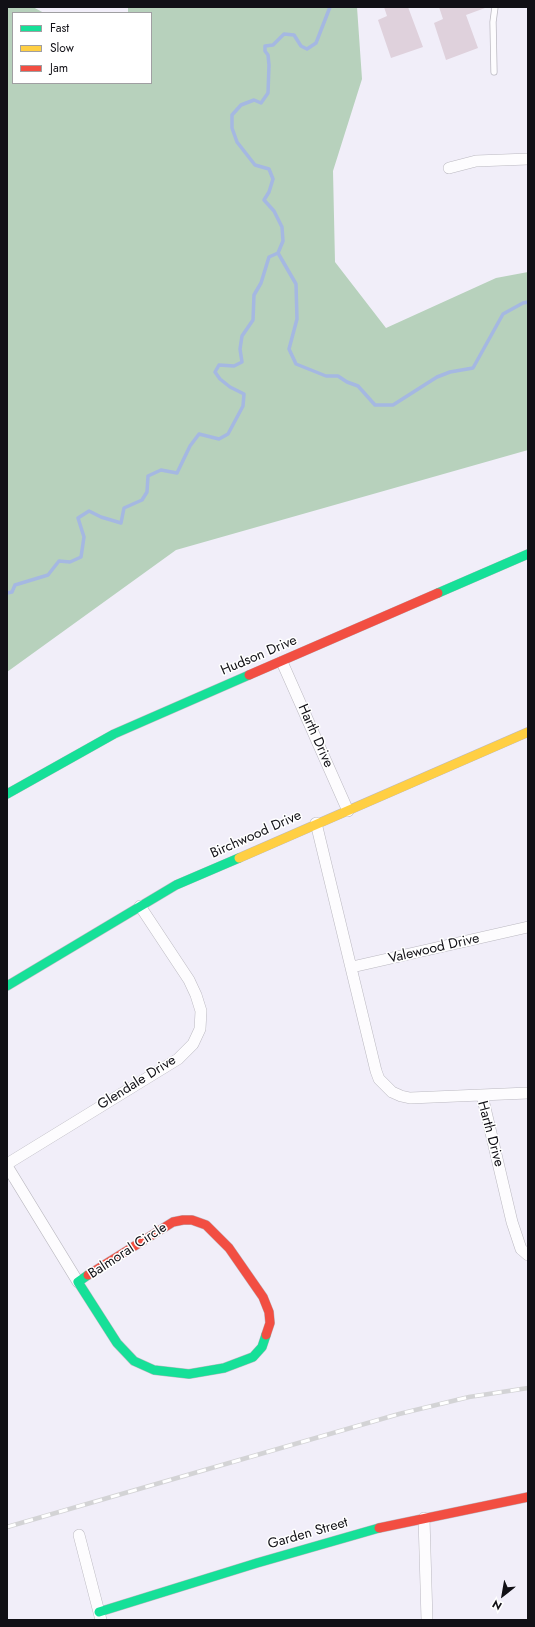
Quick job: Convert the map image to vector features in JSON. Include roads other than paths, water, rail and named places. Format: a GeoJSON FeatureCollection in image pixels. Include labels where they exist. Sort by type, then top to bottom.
{"type":"FeatureCollection","features":[{"type":"Feature","properties":{"kind":"street"},"geometry":{"type":"LineString","coordinates":[[449,168],[476,161],[528,159]]}},
{"type":"Feature","properties":{"kind":"street","name":"Hudson Drive"},"geometry":{"type":"LineString","coordinates":[[7,794],[114,734],[528,554]]}},
{"type":"Feature","properties":{"kind":"street","name":"Harth Drive"},"geometry":{"type":"LineString","coordinates":[[282,662],[348,811]]}},
{"type":"Feature","properties":{"kind":"street","name":"Birchwood Drive"},"geometry":{"type":"LineString","coordinates":[[7,986],[176,886],[528,732]]}},
{"type":"Feature","properties":{"kind":"street"},"geometry":{"type":"LineString","coordinates":[[316,824],[352,967]]}},
{"type":"Feature","properties":{"kind":"street","name":"Glendale Drive"},"geometry":{"type":"LineString","coordinates":[[7,1165],[178,1059],[193,1044],[200,1029],[201,1017],[201,1011],[196,995],[190,980],[140,906]]}},
{"type":"Feature","properties":{"kind":"street","name":"Valewood Drive"},"geometry":{"type":"LineString","coordinates":[[352,967],[528,927]]}},
{"type":"Feature","properties":{"kind":"street","name":"Harth Drive"},"geometry":{"type":"LineString","coordinates":[[352,967],[376,1071],[380,1079],[392,1092],[410,1098],[482,1095],[512,1222],[521,1249],[528,1255]]}},
{"type":"Feature","properties":{"kind":"street"},"geometry":{"type":"LineString","coordinates":[[482,1095],[528,1093]]}},
{"type":"Feature","properties":{"kind":"street","name":"Balmoral Circle"},"geometry":{"type":"LineString","coordinates":[[7,1165],[78,1282],[117,1343],[134,1360],[154,1370],[189,1374],[224,1368],[253,1357],[262,1347],[269,1330],[269,1312],[263,1297],[252,1279],[229,1248],[206,1225],[192,1220],[173,1222],[78,1282]]}},
{"type":"Feature","properties":{"kind":"street","name":"Garden Street"},"geometry":{"type":"LineString","coordinates":[[100,1616],[359,1533],[381,1527],[528,1497]]}},
{"type":"Feature","properties":{"kind":"street"},"geometry":{"type":"LineString","coordinates":[[424,1518],[427,1620]]}},
{"type":"Feature","properties":{"kind":"street"},"geometry":{"type":"LineString","coordinates":[[79,1535],[100,1616]]}},
{"type":"Feature","properties":{"kind":"lane"},"geometry":{"type":"LineString","coordinates":[[494,7],[494,72]]}},
{"type":"Feature","properties":{"kind":"waterway"},"geometry":{"type":"LineString","coordinates":[[7,593],[12,592],[15,585],[48,575],[59,561],[70,562],[81,557],[84,537],[78,518],[89,511],[101,517],[121,523],[124,508],[142,500],[147,492],[148,476],[161,470],[177,473],[190,446],[199,434],[219,439],[228,434],[243,406],[244,394],[230,387],[220,379],[215,372],[219,365],[234,366],[242,362],[240,349],[242,336],[253,320],[254,295],[261,283],[269,257],[278,253],[283,241],[282,227],[274,211],[264,200],[269,192],[273,179],[269,169],[255,165],[237,142],[232,128],[232,115],[241,105],[254,100],[261,103],[268,93],[269,65],[265,46],[273,45],[284,34],[294,35],[301,46],[307,49],[316,43],[330,7]]}},
{"type":"Feature","properties":{"kind":"waterway"},"geometry":{"type":"LineString","coordinates":[[278,253],[296,284],[297,319],[289,349],[296,364],[326,376],[338,376],[347,382],[358,386],[375,405],[393,405],[437,377],[450,372],[473,368],[503,314],[523,303],[528,302]]}},
{"type":"Feature","properties":{"kind":"railway"},"geometry":{"type":"LineString","coordinates":[[7,1527],[399,1414],[469,1397],[528,1388]]}}]}
